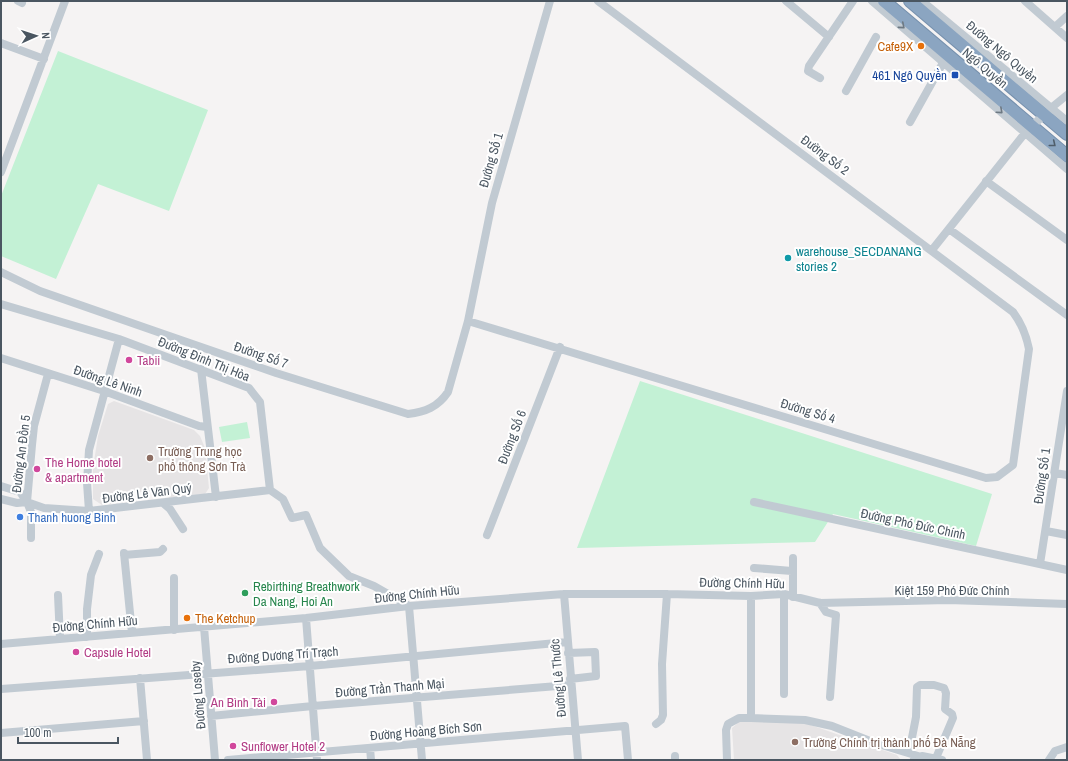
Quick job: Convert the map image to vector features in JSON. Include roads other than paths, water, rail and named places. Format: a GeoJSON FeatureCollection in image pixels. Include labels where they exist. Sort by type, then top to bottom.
{"type":"FeatureCollection","features":[{"type":"Feature","properties":{"kind":"highway","name":"Ngô Quyền"},"geometry":{"type":"LineString","coordinates":[[884,1],[1028,130],[1067,156]]}},
{"type":"Feature","properties":{"kind":"highway","name":"Ngô Quyền"},"geometry":{"type":"LineString","coordinates":[[910,1],[1048,111],[1067,134]]}},
{"type":"Feature","properties":{"kind":"street"},"geometry":{"type":"LineString","coordinates":[[1,172],[65,1]]}},
{"type":"Feature","properties":{"kind":"street","name":"Đường Số 1"},"geometry":{"type":"LineString","coordinates":[[467,324],[492,203],[550,1]]}},
{"type":"Feature","properties":{"kind":"street","name":"Đường Số 2"},"geometry":{"type":"LineString","coordinates":[[598,1],[1013,312],[1022,324],[1027,337]]}},
{"type":"Feature","properties":{"kind":"street"},"geometry":{"type":"LineString","coordinates":[[786,1],[828,37]]}},
{"type":"Feature","properties":{"kind":"street"},"geometry":{"type":"LineString","coordinates":[[820,78],[808,70],[808,68],[853,1]]}},
{"type":"Feature","properties":{"kind":"street"},"geometry":{"type":"LineString","coordinates":[[872,1],[1028,130],[1067,169]]}},
{"type":"Feature","properties":{"kind":"street","name":"Đường Ngô Quyền"},"geometry":{"type":"LineString","coordinates":[[922,1],[1048,111],[1067,121]]}},
{"type":"Feature","properties":{"kind":"street"},"geometry":{"type":"LineString","coordinates":[[1025,1],[1067,38]]}},
{"type":"Feature","properties":{"kind":"street"},"geometry":{"type":"LineString","coordinates":[[1055,27],[1067,16]]}},
{"type":"Feature","properties":{"kind":"street"},"geometry":{"type":"LineString","coordinates":[[846,91],[876,37]]}},
{"type":"Feature","properties":{"kind":"street"},"geometry":{"type":"LineString","coordinates":[[1,44],[44,59]]}},
{"type":"Feature","properties":{"kind":"street"},"geometry":{"type":"LineString","coordinates":[[910,122],[944,61]]}},
{"type":"Feature","properties":{"kind":"street"},"geometry":{"type":"LineString","coordinates":[[932,250],[1028,130],[1067,95]]}},
{"type":"Feature","properties":{"kind":"street"},"geometry":{"type":"LineString","coordinates":[[986,181],[1067,240]]}},
{"type":"Feature","properties":{"kind":"street"},"geometry":{"type":"LineString","coordinates":[[948,229],[1067,315]]}},
{"type":"Feature","properties":{"kind":"street","name":"Đường Số 7"},"geometry":{"type":"LineString","coordinates":[[1,272],[40,291],[144,328],[276,373],[408,414],[430,409],[442,400],[448,392],[467,324]]}},
{"type":"Feature","properties":{"kind":"street","name":"Đường Đinh Thị Hòa"},"geometry":{"type":"LineString","coordinates":[[1,304],[119,339],[249,388],[260,402],[270,490]]}},
{"type":"Feature","properties":{"kind":"street","name":"Đường Số 4"},"geometry":{"type":"LineString","coordinates":[[467,324],[560,347],[986,478],[997,477],[1013,465],[1029,349],[1027,337]]}},
{"type":"Feature","properties":{"kind":"street"},"geometry":{"type":"LineString","coordinates":[[89,511],[87,483],[89,450],[119,339]]}},
{"type":"Feature","properties":{"kind":"street","name":"Đường Số 6"},"geometry":{"type":"LineString","coordinates":[[488,535],[560,347]]}},
{"type":"Feature","properties":{"kind":"street","name":"Đường Lê Ninh"},"geometry":{"type":"LineString","coordinates":[[1,358],[104,391],[199,426],[207,427]]}},
{"type":"Feature","properties":{"kind":"street"},"geometry":{"type":"LineString","coordinates":[[201,369],[216,497]]}},
{"type":"Feature","properties":{"kind":"street","name":"Đường An Đồn 5"},"geometry":{"type":"LineString","coordinates":[[31,538],[30,512],[27,502],[34,426],[48,374]]}},
{"type":"Feature","properties":{"kind":"street","name":"Đường Số 1"},"geometry":{"type":"LineString","coordinates":[[1040,564],[1067,391]]}},
{"type":"Feature","properties":{"kind":"street"},"geometry":{"type":"LineString","coordinates":[[1055,473],[1067,475]]}},
{"type":"Feature","properties":{"kind":"street","name":"Đường Lê Văn Quý"},"geometry":{"type":"LineString","coordinates":[[1,486],[20,492],[27,502]]}},
{"type":"Feature","properties":{"kind":"street"},"geometry":{"type":"LineString","coordinates":[[270,490],[283,500],[292,518],[306,515],[320,548],[349,576],[374,586],[409,606],[422,760]]}},
{"type":"Feature","properties":{"kind":"street","name":"Đường Lê Văn Quý"},"geometry":{"type":"LineString","coordinates":[[1,499],[17,503],[27,502],[44,508],[89,511],[270,490]]}},
{"type":"Feature","properties":{"kind":"street","name":"Đường Phó Đức Chính"},"geometry":{"type":"LineString","coordinates":[[754,502],[1067,570]]}},
{"type":"Feature","properties":{"kind":"street"},"geometry":{"type":"LineString","coordinates":[[163,503],[170,509],[183,529]]}},
{"type":"Feature","properties":{"kind":"street"},"geometry":{"type":"LineString","coordinates":[[1046,531],[1067,535]]}},
{"type":"Feature","properties":{"kind":"street"},"geometry":{"type":"LineString","coordinates":[[132,633],[124,554],[160,552],[163,549]]}},
{"type":"Feature","properties":{"kind":"street"},"geometry":{"type":"LineString","coordinates":[[87,637],[87,609],[91,575],[99,554]]}},
{"type":"Feature","properties":{"kind":"street"},"geometry":{"type":"LineString","coordinates":[[793,558],[793,597]]}},
{"type":"Feature","properties":{"kind":"street"},"geometry":{"type":"LineString","coordinates":[[754,568],[792,571]]}},
{"type":"Feature","properties":{"kind":"street"},"geometry":{"type":"LineString","coordinates":[[174,578],[174,630]]}},
{"type":"Feature","properties":{"kind":"street","name":"Đường Chính Hữu"},"geometry":{"type":"LineString","coordinates":[[1,644],[306,618],[409,606],[564,594],[751,596],[784,594],[820,603],[836,603]]}},
{"type":"Feature","properties":{"kind":"street","name":"Đường Lê Thước"},"geometry":{"type":"LineString","coordinates":[[564,594],[570,682],[578,760]]}},
{"type":"Feature","properties":{"kind":"street"},"geometry":{"type":"LineString","coordinates":[[656,724],[661,720],[663,715],[662,664],[667,594]]}},
{"type":"Feature","properties":{"kind":"street"},"geometry":{"type":"LineString","coordinates":[[784,594],[784,694]]}},
{"type":"Feature","properties":{"kind":"street"},"geometry":{"type":"LineString","coordinates":[[58,595],[60,639]]}},
{"type":"Feature","properties":{"kind":"street"},"geometry":{"type":"LineString","coordinates":[[751,596],[751,718]]}},
{"type":"Feature","properties":{"kind":"street","name":"Kiệt 159 Phó Đức Chính"},"geometry":{"type":"LineString","coordinates":[[836,603],[948,600],[1067,604]]}},
{"type":"Feature","properties":{"kind":"street"},"geometry":{"type":"LineString","coordinates":[[820,603],[826,612],[836,615],[832,644],[830,697]]}},
{"type":"Feature","properties":{"kind":"street"},"geometry":{"type":"LineString","coordinates":[[306,618],[317,756]]}},
{"type":"Feature","properties":{"kind":"street","name":"Đường Loseby"},"geometry":{"type":"LineString","coordinates":[[204,627],[215,760]]}},
{"type":"Feature","properties":{"kind":"street","name":"Đường Dương Trí Trạch"},"geometry":{"type":"LineString","coordinates":[[1,690],[208,672],[310,666],[414,655],[567,642]]}},
{"type":"Feature","properties":{"kind":"street","name":"Đường Trần Thanh Mại"},"geometry":{"type":"LineString","coordinates":[[211,716],[417,698],[570,682],[596,676],[595,652],[568,653]]}},
{"type":"Feature","properties":{"kind":"street"},"geometry":{"type":"LineString","coordinates":[[140,678],[147,760]]}},
{"type":"Feature","properties":{"kind":"street"},"geometry":{"type":"LineString","coordinates":[[727,760],[726,730],[728,724],[739,718],[819,723],[841,729],[913,757],[939,759],[952,718],[952,714],[945,709],[946,693],[944,688],[934,685],[920,685],[917,687],[913,757]]}},
{"type":"Feature","properties":{"kind":"street"},"geometry":{"type":"LineString","coordinates":[[1,733],[144,721]]}},
{"type":"Feature","properties":{"kind":"street","name":"Đường Hoàng Bích Sơn"},"geometry":{"type":"LineString","coordinates":[[228,760],[317,756],[370,748],[625,726],[628,760]]}},
{"type":"Feature","properties":{"kind":"street"},"geometry":{"type":"LineString","coordinates":[[370,748],[371,760]]}},
{"type":"Feature","properties":{"kind":"street"},"geometry":{"type":"LineString","coordinates":[[1049,760],[1055,750],[1067,748]]}},
{"type":"Feature","properties":{"kind":"place","name":"Cafe9X"},"geometry":{"type":"Point","coordinates":[921,46]}},
{"type":"Feature","properties":{"kind":"place","name":"461 Ngô Quyền"},"geometry":{"type":"Point","coordinates":[955,75]}},
{"type":"Feature","properties":{"kind":"place","name":"warehouse_SECDANANG stories 2"},"geometry":{"type":"Point","coordinates":[788,258]}},
{"type":"Feature","properties":{"kind":"place","name":"Tabii"},"geometry":{"type":"Point","coordinates":[129,360]}},
{"type":"Feature","properties":{"kind":"place","name":"Trường Trung học phổ thông Sơn Trà"},"geometry":{"type":"Point","coordinates":[150,458]}},
{"type":"Feature","properties":{"kind":"place","name":"The Home hotel & apartment"},"geometry":{"type":"Point","coordinates":[37,469]}},
{"type":"Feature","properties":{"kind":"place","name":"Thanh huong Binh"},"geometry":{"type":"Point","coordinates":[20,517]}},
{"type":"Feature","properties":{"kind":"place","name":"Rebirthing Breathwork Da Nang, Hoi An"},"geometry":{"type":"Point","coordinates":[245,593]}},
{"type":"Feature","properties":{"kind":"place","name":"The Ketchup"},"geometry":{"type":"Point","coordinates":[187,618]}},
{"type":"Feature","properties":{"kind":"place","name":"Capsule Hotel"},"geometry":{"type":"Point","coordinates":[76,652]}},
{"type":"Feature","properties":{"kind":"place","name":"An Bình Tài"},"geometry":{"type":"Point","coordinates":[274,702]}},
{"type":"Feature","properties":{"kind":"place","name":"Trường Chính trị thành phố Đà Nẵng"},"geometry":{"type":"Point","coordinates":[795,742]}},
{"type":"Feature","properties":{"kind":"place","name":"Sunflower Hotel 2"},"geometry":{"type":"Point","coordinates":[233,746]}}]}
